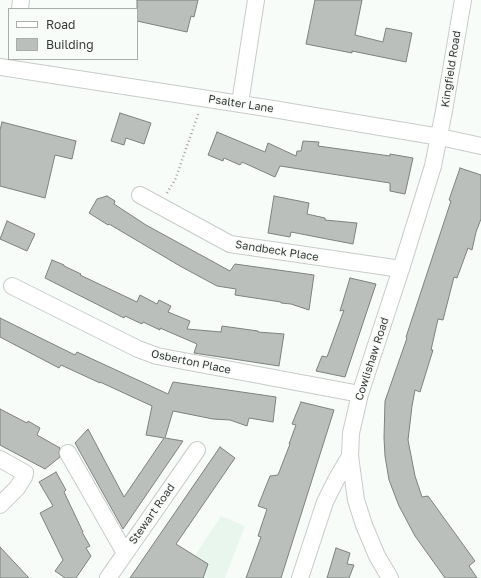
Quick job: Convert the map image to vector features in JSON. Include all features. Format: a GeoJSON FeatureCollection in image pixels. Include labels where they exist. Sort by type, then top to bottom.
{"type":"FeatureCollection","features":[{"type":"Feature","properties":{"kind":"street"},"geometry":{"type":"LineString","coordinates":[[240,103],[256,0]]}},
{"type":"Feature","properties":{"kind":"street","name":"Kingfield Road"},"geometry":{"type":"LineString","coordinates":[[440,137],[463,0]]}},
{"type":"Feature","properties":{"kind":"street","name":"Psalter Lane"},"geometry":{"type":"LineString","coordinates":[[9,65],[440,137],[481,146]]}},
{"type":"Feature","properties":{"kind":"street","name":"Cowlishaw Road"},"geometry":{"type":"LineString","coordinates":[[300,578],[325,502],[350,456],[351,433],[360,394],[401,269],[433,166],[440,137]]}},
{"type":"Feature","properties":{"kind":"street","name":"Sandbeck Place"},"geometry":{"type":"LineString","coordinates":[[140,195],[230,244],[401,269]]}},
{"type":"Feature","properties":{"kind":"street","name":"Osberton Place"},"geometry":{"type":"LineString","coordinates":[[12,286],[138,349],[157,356],[360,394]]}},
{"type":"Feature","properties":{"kind":"street","name":"Stewart Road"},"geometry":{"type":"LineString","coordinates":[[108,578],[197,450]]}},
{"type":"Feature","properties":{"kind":"street"},"geometry":{"type":"LineString","coordinates":[[68,453],[125,553]]}},
{"type":"Feature","properties":{"kind":"street"},"geometry":{"type":"LineString","coordinates":[[350,456],[356,500],[377,556],[390,578]]}},
{"type":"Feature","properties":{"kind":"street"},"geometry":{"type":"LineString","coordinates":[[0,459],[25,473],[17,488],[0,505]]}},
{"type":"Feature","properties":{"kind":"path"},"geometry":{"type":"LineString","coordinates":[[175,180],[203,98]]}},
{"type":"Feature","properties":{"kind":"shaded area"},"geometry":{"type":"Polygon","coordinates":[[[221,516],[245,526],[225,578],[180,578],[221,516]]]}},
{"type":"Feature","properties":{"kind":"building"},"geometry":{"type":"Polygon","coordinates":[[[137,0],[198,0],[194,17],[191,16],[187,32],[138,21],[137,0]]]}},
{"type":"Feature","properties":{"kind":"building"},"geometry":{"type":"Polygon","coordinates":[[[315,0],[362,0],[355,35],[383,42],[386,28],[412,33],[406,62],[352,51],[352,53],[306,44],[315,0]]]}},
{"type":"Feature","properties":{"kind":"building"},"geometry":{"type":"Polygon","coordinates":[[[120,113],[151,123],[144,144],[126,138],[124,145],[111,141],[120,113]]]}},
{"type":"Feature","properties":{"kind":"building"},"geometry":{"type":"Polygon","coordinates":[[[2,122],[76,141],[72,159],[55,155],[45,198],[0,186],[0,130],[2,122]]]}},
{"type":"Feature","properties":{"kind":"building"},"geometry":{"type":"Polygon","coordinates":[[[217,132],[265,152],[268,143],[296,156],[297,151],[301,151],[303,141],[319,142],[318,146],[413,158],[405,194],[390,191],[390,183],[280,166],[275,177],[242,162],[240,165],[224,158],[223,161],[208,155],[217,132]]]}},
{"type":"Feature","properties":{"kind":"building"},"geometry":{"type":"Polygon","coordinates":[[[460,168],[481,175],[481,219],[472,250],[468,248],[457,278],[454,277],[443,320],[438,319],[431,350],[433,350],[420,392],[415,390],[408,440],[415,476],[422,497],[428,496],[475,561],[469,566],[477,578],[445,578],[415,536],[399,506],[389,480],[384,438],[385,401],[407,338],[406,337],[451,201],[449,200],[460,168]]]}},
{"type":"Feature","properties":{"kind":"building"},"geometry":{"type":"Polygon","coordinates":[[[107,196],[115,201],[114,204],[146,225],[230,271],[235,264],[314,275],[309,310],[291,304],[235,295],[236,289],[217,286],[180,266],[89,213],[97,199],[107,196]]]}},
{"type":"Feature","properties":{"kind":"building"},"geometry":{"type":"Polygon","coordinates":[[[274,196],[309,203],[307,214],[325,218],[325,220],[357,223],[353,244],[291,232],[290,237],[268,233],[274,196]]]}},
{"type":"Feature","properties":{"kind":"building"},"geometry":{"type":"Polygon","coordinates":[[[7,221],[35,234],[27,251],[0,239],[7,221]]]}},
{"type":"Feature","properties":{"kind":"building"},"geometry":{"type":"Polygon","coordinates":[[[52,260],[137,302],[140,295],[157,304],[159,300],[171,306],[168,312],[190,321],[187,329],[221,332],[222,326],[258,332],[284,334],[279,366],[194,353],[197,344],[160,328],[160,330],[143,322],[142,324],[125,316],[124,318],[45,278],[52,260]]]}},
{"type":"Feature","properties":{"kind":"building"},"geometry":{"type":"Polygon","coordinates":[[[350,278],[376,284],[345,377],[316,371],[322,356],[327,357],[344,310],[340,311],[350,278]]]}},
{"type":"Feature","properties":{"kind":"building"},"geometry":{"type":"Polygon","coordinates":[[[0,318],[75,355],[77,352],[168,394],[173,382],[276,397],[273,422],[249,418],[247,426],[230,420],[213,419],[173,411],[165,438],[183,441],[123,529],[75,443],[88,429],[124,497],[164,438],[146,435],[152,406],[61,365],[59,368],[0,337],[0,318]]]}},
{"type":"Feature","properties":{"kind":"building"},"geometry":{"type":"Polygon","coordinates":[[[301,402],[334,410],[281,578],[246,578],[261,537],[258,536],[267,509],[258,506],[270,476],[278,475],[296,425],[292,424],[301,402]]]}},
{"type":"Feature","properties":{"kind":"building"},"geometry":{"type":"Polygon","coordinates":[[[0,409],[40,428],[37,435],[60,448],[60,457],[45,469],[0,445],[0,409]]]}},
{"type":"Feature","properties":{"kind":"building"},"geometry":{"type":"Polygon","coordinates":[[[220,447],[235,458],[176,544],[208,564],[203,578],[130,578],[220,447]]]}},
{"type":"Feature","properties":{"kind":"building"},"geometry":{"type":"Polygon","coordinates":[[[56,472],[66,490],[64,492],[90,546],[86,548],[91,556],[76,578],[65,578],[55,571],[63,560],[40,513],[53,506],[39,482],[56,472]]]}},
{"type":"Feature","properties":{"kind":"building"},"geometry":{"type":"Polygon","coordinates":[[[0,547],[29,578],[0,578],[0,547]]]}},
{"type":"Feature","properties":{"kind":"building"},"geometry":{"type":"Polygon","coordinates":[[[336,548],[350,553],[347,564],[354,565],[349,578],[327,578],[336,548]]]}}]}
